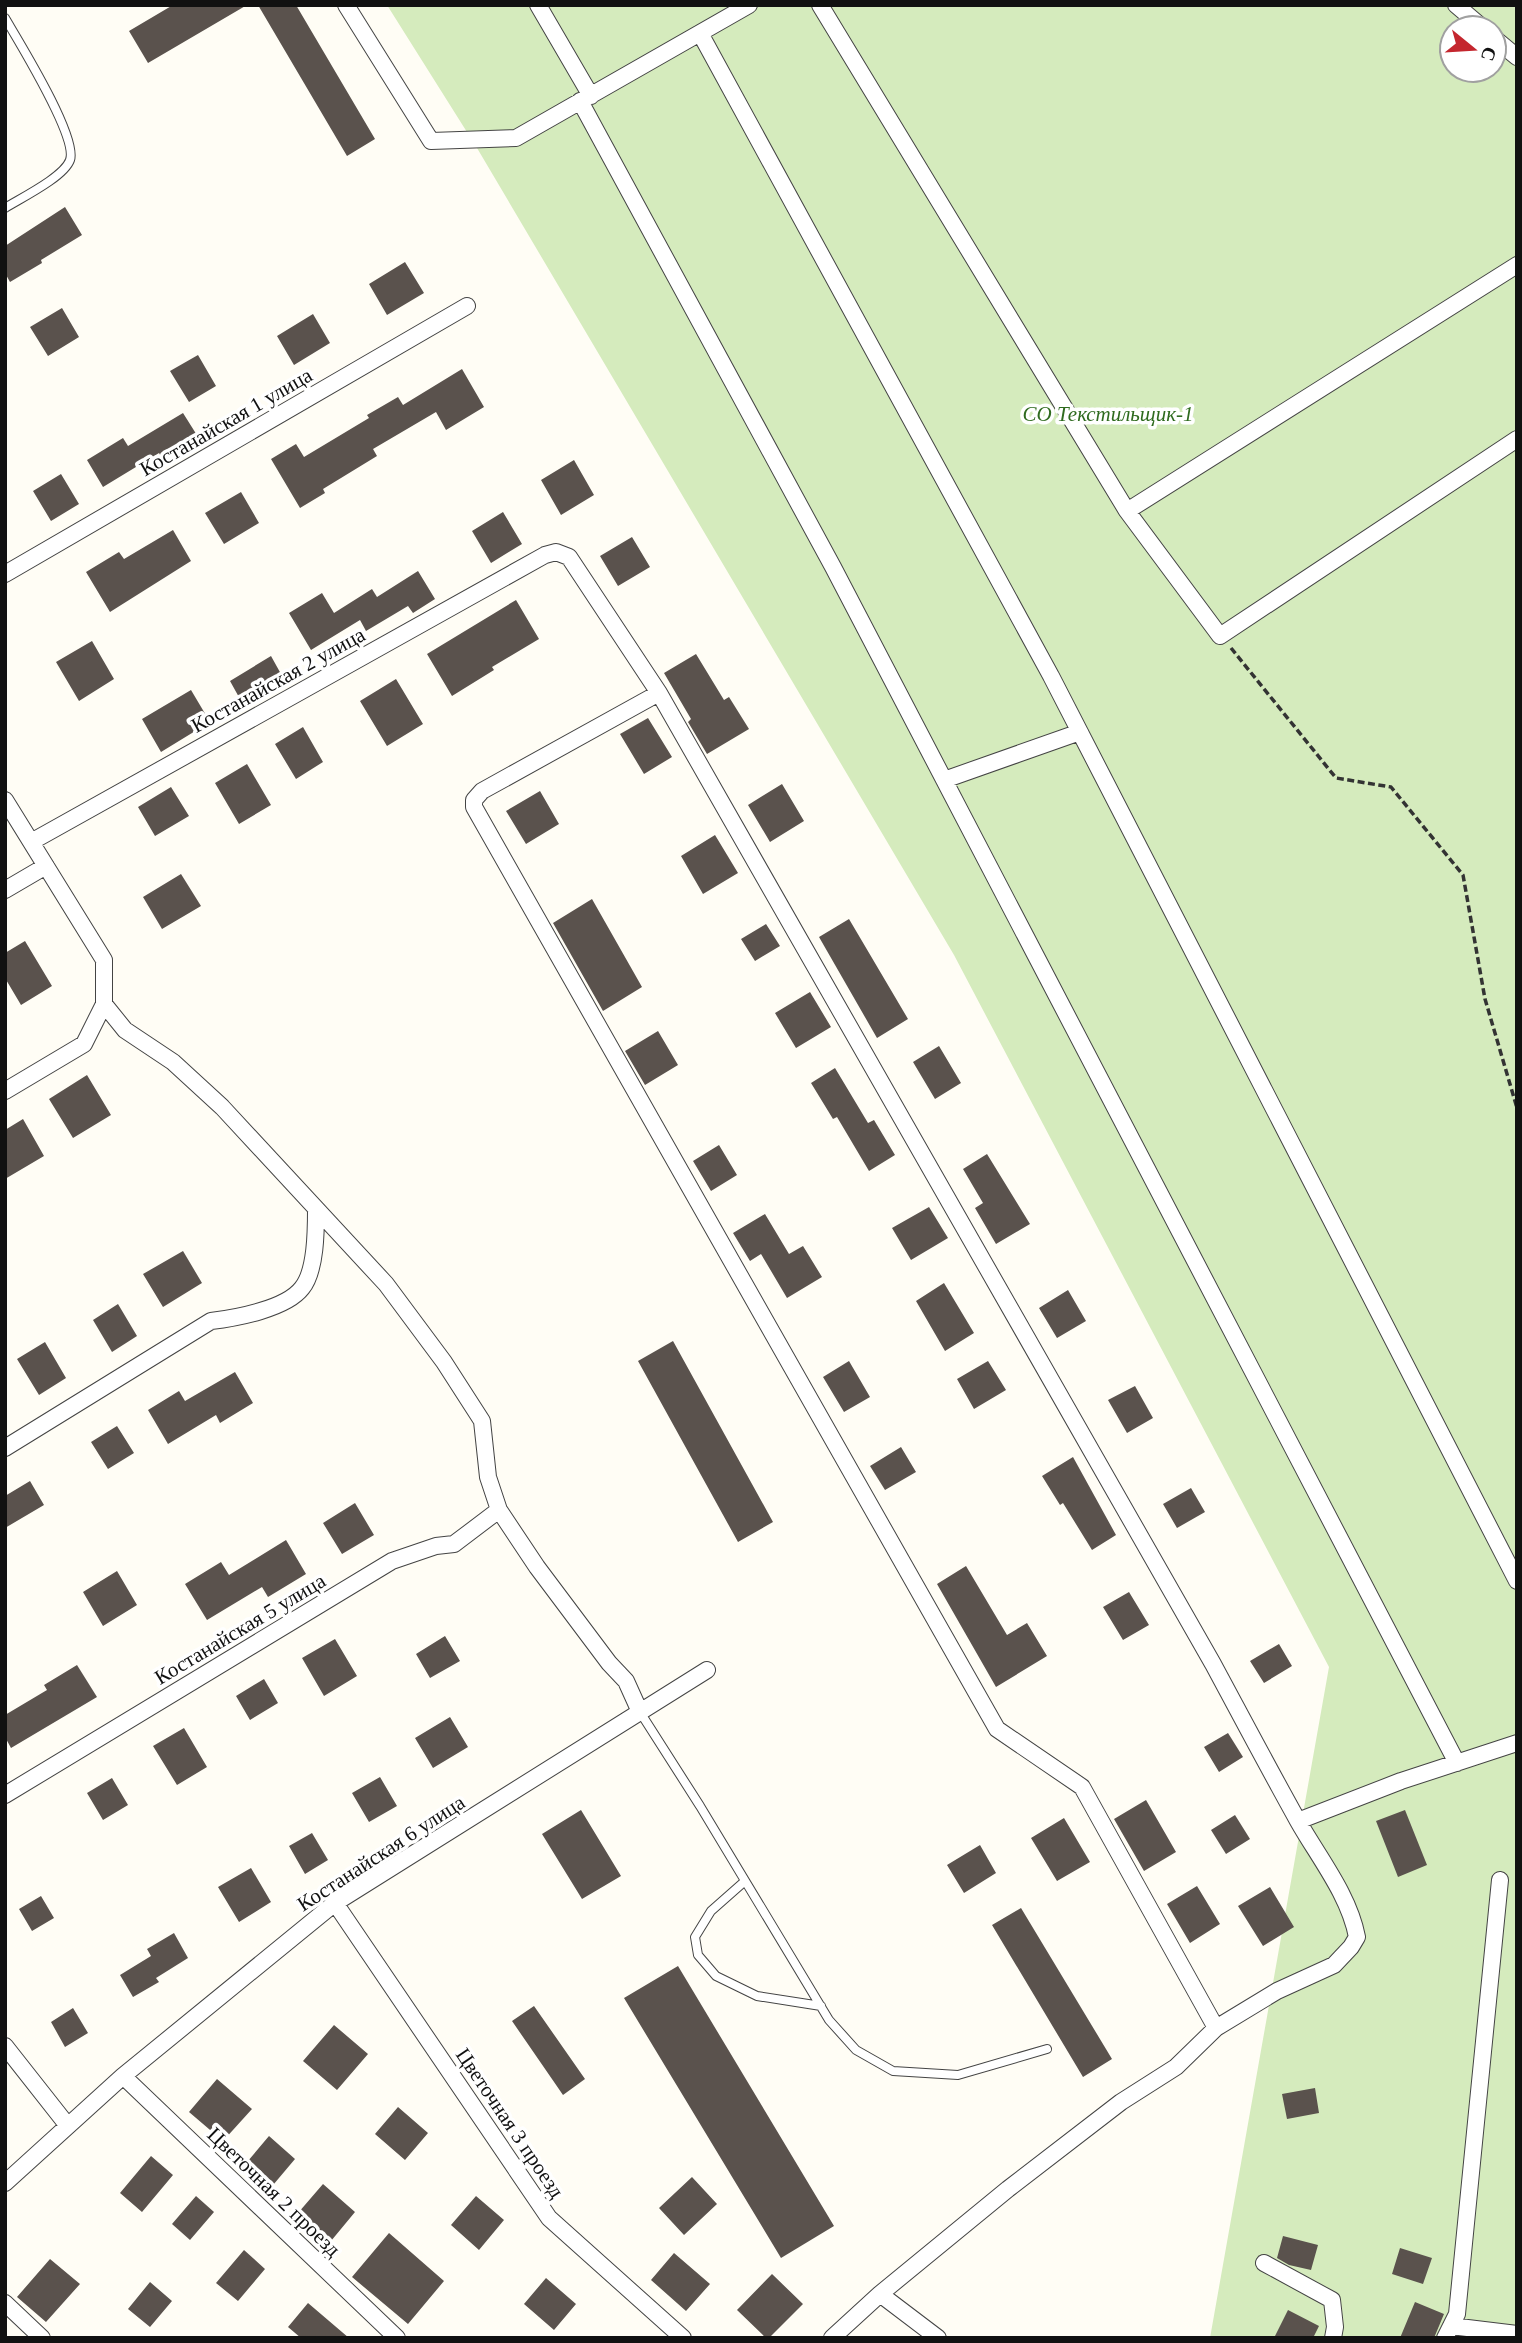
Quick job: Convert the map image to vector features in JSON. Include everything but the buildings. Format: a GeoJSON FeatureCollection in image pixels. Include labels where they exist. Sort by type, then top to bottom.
{"type":"FeatureCollection","features":[{"type":"Feature","properties":{"kind":"street"},"geometry":{"type":"LineString","coordinates":[[346,5],[431,141],[516,138],[700,33],[726,11],[749,5]]}},
{"type":"Feature","properties":{"kind":"street"},"geometry":{"type":"LineString","coordinates":[[538,5],[1457,1763]]}},
{"type":"Feature","properties":{"kind":"street"},"geometry":{"type":"LineString","coordinates":[[820,5],[1127,511],[1220,636],[1517,439]]}},
{"type":"Feature","properties":{"kind":"street"},"geometry":{"type":"LineString","coordinates":[[700,33],[1080,732],[1517,1581]]}},
{"type":"Feature","properties":{"kind":"street"},"geometry":{"type":"LineString","coordinates":[[1127,511],[1517,265]]}},
{"type":"Feature","properties":{"kind":"street","name":"Костанайская 1 улица"},"geometry":{"type":"LineString","coordinates":[[5,574],[467,306]]}},
{"type":"Feature","properties":{"kind":"street","name":"Костанайская 2 улица"},"geometry":{"type":"LineString","coordinates":[[31,842],[545,555],[556,552],[569,557],[659,693]]}},
{"type":"Feature","properties":{"kind":"street"},"geometry":{"type":"LineString","coordinates":[[832,2338],[880,2294],[1008,2189],[1121,2102],[1176,2067],[1216,2028],[1277,1990],[1334,1965],[1357,1937],[1354,1921],[1343,1898],[1213,1664],[659,693],[482,791],[474,800],[474,807],[998,1729],[1082,1787],[1216,2028]]}},
{"type":"Feature","properties":{"kind":"street"},"geometry":{"type":"LineString","coordinates":[[944,780],[1080,732]]}},
{"type":"Feature","properties":{"kind":"street"},"geometry":{"type":"LineString","coordinates":[[5,800],[104,960],[104,1004],[84,1044],[5,1091]]}},
{"type":"Feature","properties":{"kind":"street"},"geometry":{"type":"LineString","coordinates":[[5,890],[46,866]]}},
{"type":"Feature","properties":{"kind":"street"},"geometry":{"type":"LineString","coordinates":[[104,1004],[125,1030],[173,1062],[222,1107],[386,1284],[444,1362],[482,1421],[488,1477],[499,1510],[537,1567],[626,1682],[640,1712]]}},
{"type":"Feature","properties":{"kind":"street"},"geometry":{"type":"LineString","coordinates":[[5,1448],[211,1321],[238,1318],[275,1307],[302,1289],[312,1262],[316,1209]]}},
{"type":"Feature","properties":{"kind":"street","name":"Костанайская 5 улица"},"geometry":{"type":"LineString","coordinates":[[5,1795],[392,1561],[436,1546],[454,1544],[499,1510]]}},
{"type":"Feature","properties":{"kind":"street","name":"Костанайская 6 улица"},"geometry":{"type":"LineString","coordinates":[[5,2183],[123,2076],[335,1903],[707,1670]]}},
{"type":"Feature","properties":{"kind":"street"},"geometry":{"type":"LineString","coordinates":[[1298,1821],[1401,1781],[1517,1743]]}},
{"type":"Feature","properties":{"kind":"street"},"geometry":{"type":"LineString","coordinates":[[1500,1880],[1457,2314],[1448,2332],[1517,2334]]}},
{"type":"Feature","properties":{"kind":"street","name":"Цветочная 3 проезд"},"geometry":{"type":"LineString","coordinates":[[335,1903],[549,2218],[683,2338]]}},
{"type":"Feature","properties":{"kind":"street"},"geometry":{"type":"LineString","coordinates":[[5,2046],[68,2126]]}},
{"type":"Feature","properties":{"kind":"street","name":"Цветочная 2 проезд"},"geometry":{"type":"LineString","coordinates":[[123,2076],[397,2338]]}},
{"type":"Feature","properties":{"kind":"street"},"geometry":{"type":"LineString","coordinates":[[1264,2263],[1332,2300],[1335,2327],[1333,2338]]}},
{"type":"Feature","properties":{"kind":"street"},"geometry":{"type":"LineString","coordinates":[[880,2294],[938,2338]]}},
{"type":"Feature","properties":{"kind":"street"},"geometry":{"type":"LineString","coordinates":[[5,2303],[42,2338]]}},
{"type":"Feature","properties":{"kind":"lane"},"geometry":{"type":"LineString","coordinates":[[5,18],[44,88],[68,136],[71,148],[70,160],[62,172],[5,208]]}},
{"type":"Feature","properties":{"kind":"lane"},"geometry":{"type":"LineString","coordinates":[[640,1712],[829,2020],[856,2050],[893,2071],[958,2075],[1047,2049]]}},
{"type":"Feature","properties":{"kind":"lane"},"geometry":{"type":"LineString","coordinates":[[745,1881],[711,1911],[695,1937],[698,1955],[716,1976],[757,1996],[821,2006]]}},
{"type":"Feature","properties":{"kind":"path"},"geometry":{"type":"LineString","coordinates":[[1220,636],[1336,778],[1391,787],[1463,875],[1485,999],[1517,1108]]}},
{"type":"Feature","properties":{"kind":"green space","name":"СО Текстильщик-1"},"geometry":{"type":"Polygon","coordinates":[[[387,5],[1517,5],[1517,2338],[1210,2338],[1329,1667],[954,955],[477,148],[387,5]]]}}]}
